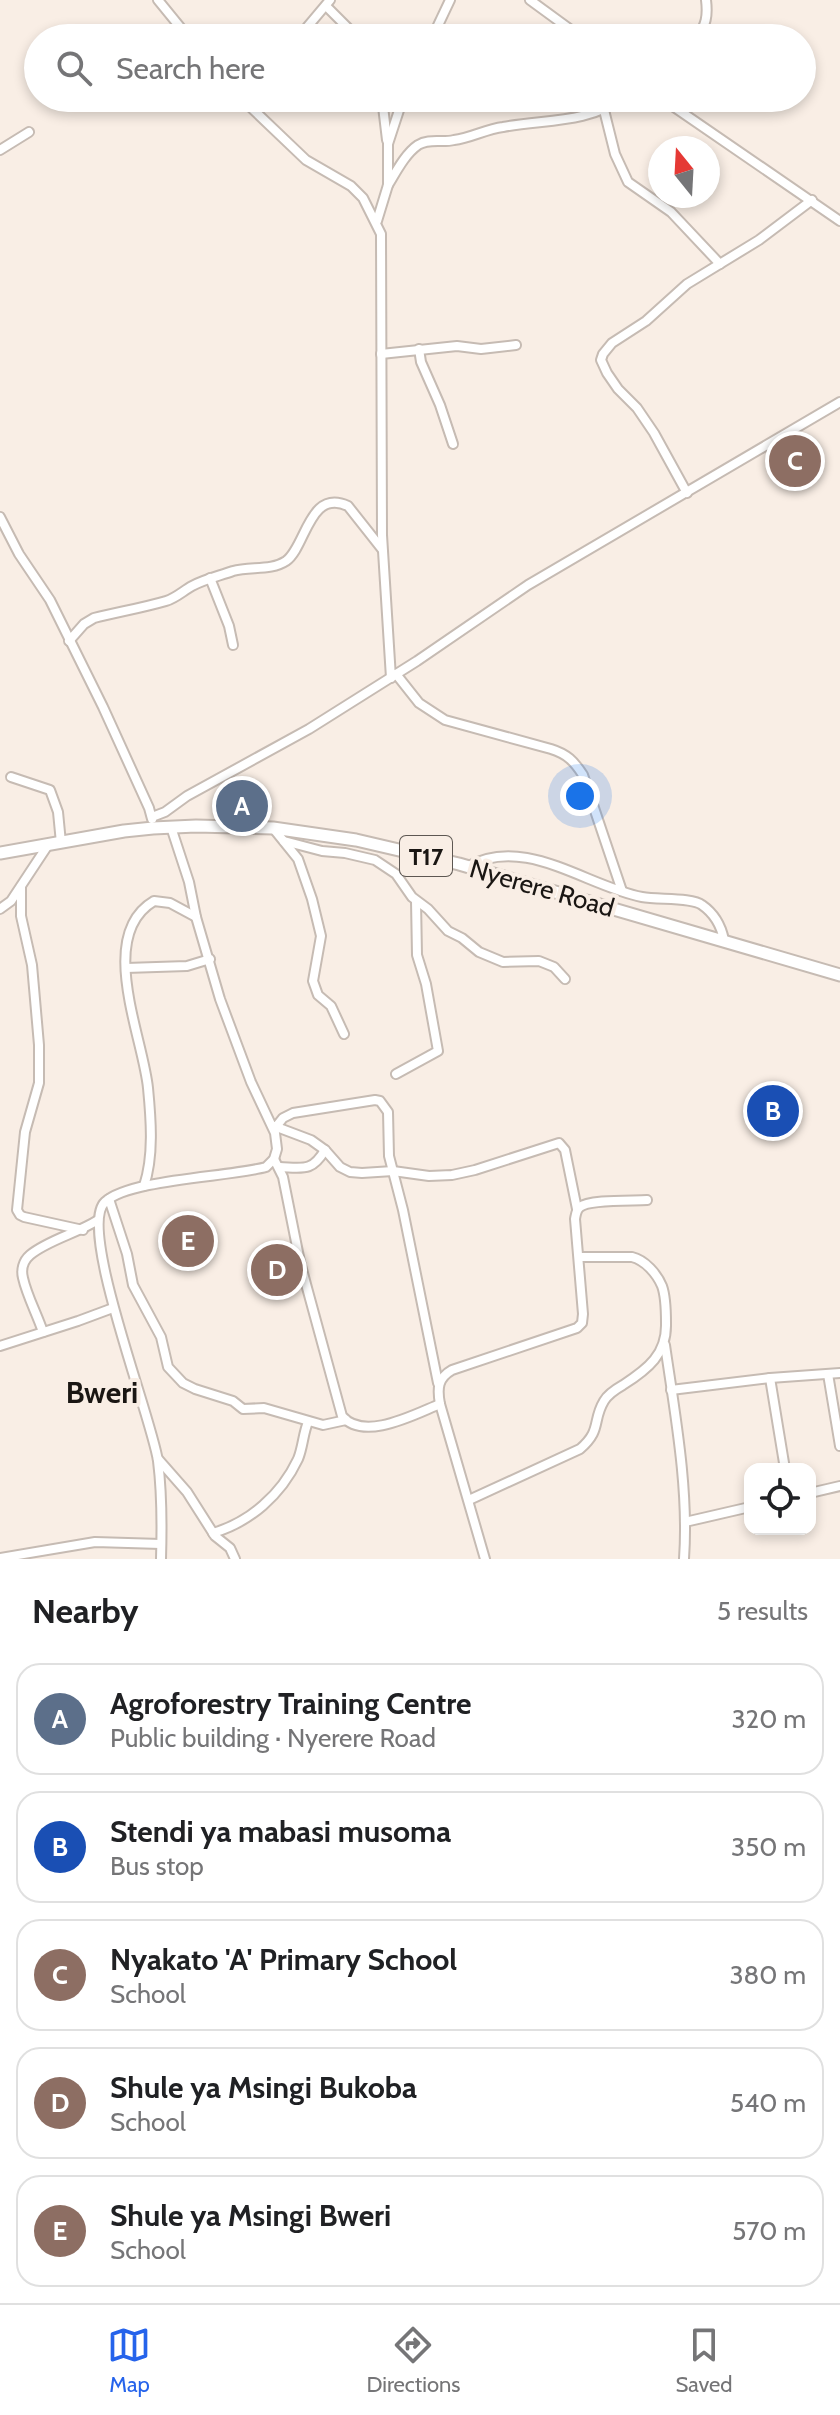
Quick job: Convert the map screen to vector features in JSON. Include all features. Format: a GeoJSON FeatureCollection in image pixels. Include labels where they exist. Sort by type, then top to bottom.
{"type":"FeatureCollection","features":[{"type":"Feature","properties":{"kind":"main road","name":"Nyerere Road"},"geometry":{"type":"LineString","coordinates":[[0,853],[124,831],[152,823],[171,827],[273,828],[356,840],[467,867],[840,975]]}},
{"type":"Feature","properties":{"kind":"street"},"geometry":{"type":"LineString","coordinates":[[158,0],[178,24]]}},
{"type":"Feature","properties":{"kind":"street"},"geometry":{"type":"LineString","coordinates":[[439,24],[450,0]]}},
{"type":"Feature","properties":{"kind":"street"},"geometry":{"type":"LineString","coordinates":[[530,0],[563,24]]}},
{"type":"Feature","properties":{"kind":"street"},"geometry":{"type":"LineString","coordinates":[[706,0],[706,24]]}},
{"type":"Feature","properties":{"kind":"street"},"geometry":{"type":"LineString","coordinates":[[310,24],[328,3],[346,24]]}},
{"type":"Feature","properties":{"kind":"street"},"geometry":{"type":"LineString","coordinates":[[256,112],[306,160],[351,186],[363,198],[381,234],[382,549],[393,676],[419,703],[445,720],[562,752],[573,760],[583,775],[596,809],[622,891]]}},
{"type":"Feature","properties":{"kind":"street"},"geometry":{"type":"LineString","coordinates":[[377,222],[388,185],[384,112]]}},
{"type":"Feature","properties":{"kind":"street"},"geometry":{"type":"LineString","coordinates":[[388,144],[398,112]]}},
{"type":"Feature","properties":{"kind":"street"},"geometry":{"type":"LineString","coordinates":[[388,185],[411,152],[424,142],[453,141],[494,128],[549,123],[599,112]]}},
{"type":"Feature","properties":{"kind":"street"},"geometry":{"type":"LineString","coordinates":[[604,112],[615,154],[628,182],[671,212],[720,264]]}},
{"type":"Feature","properties":{"kind":"street"},"geometry":{"type":"LineString","coordinates":[[682,112],[840,221]]}},
{"type":"Feature","properties":{"kind":"street"},"geometry":{"type":"LineString","coordinates":[[0,150],[29,132]]}},
{"type":"Feature","properties":{"kind":"street"},"geometry":{"type":"LineString","coordinates":[[687,493],[654,433],[637,408],[614,384],[601,360],[603,354],[612,343],[646,321],[687,284],[759,240],[812,200]]}},
{"type":"Feature","properties":{"kind":"street"},"geometry":{"type":"LineString","coordinates":[[381,354],[457,346],[481,349],[516,345]]}},
{"type":"Feature","properties":{"kind":"street"},"geometry":{"type":"LineString","coordinates":[[419,349],[421,362],[453,444]]}},
{"type":"Feature","properties":{"kind":"street"},"geometry":{"type":"LineString","coordinates":[[0,517],[19,554],[50,600],[103,707],[152,823],[393,676],[528,585],[840,402]]}},
{"type":"Feature","properties":{"kind":"street"},"geometry":{"type":"LineString","coordinates":[[69,641],[94,618],[165,601],[210,578],[286,561],[295,551],[310,519],[332,504],[348,506],[382,549]]}},
{"type":"Feature","properties":{"kind":"street"},"geometry":{"type":"LineString","coordinates":[[210,578],[233,645]]}},
{"type":"Feature","properties":{"kind":"street"},"geometry":{"type":"LineString","coordinates":[[11,777],[50,790],[58,812],[61,843]]}},
{"type":"Feature","properties":{"kind":"street"},"geometry":{"type":"LineString","coordinates":[[171,827],[220,999],[251,1082],[275,1133],[277,1163],[291,1206],[300,1262],[318,1320],[339,1408],[346,1420]]}},
{"type":"Feature","properties":{"kind":"street"},"geometry":{"type":"LineString","coordinates":[[273,828],[298,859],[320,926],[319,953],[313,976],[315,988],[329,1003],[344,1034]]}},
{"type":"Feature","properties":{"kind":"street"},"geometry":{"type":"LineString","coordinates":[[284,841],[375,860],[396,874],[416,901],[448,931],[479,952],[509,963],[539,961],[554,967],[565,979]]}},
{"type":"Feature","properties":{"kind":"street"},"geometry":{"type":"LineString","coordinates":[[0,909],[11,901],[48,845]]}},
{"type":"Feature","properties":{"kind":"street"},"geometry":{"type":"LineString","coordinates":[[467,867],[493,855],[509,855],[564,868],[641,896],[694,901],[720,924],[724,940]]}},
{"type":"Feature","properties":{"kind":"street"},"geometry":{"type":"LineString","coordinates":[[21,887],[21,916],[32,965],[39,1083],[25,1132],[17,1210],[24,1217],[83,1230]]}},
{"type":"Feature","properties":{"kind":"street"},"geometry":{"type":"LineString","coordinates":[[144,1186],[150,1169],[148,1086],[130,1010],[126,968],[132,924],[144,907],[154,901],[164,901],[196,917]]}},
{"type":"Feature","properties":{"kind":"street"},"geometry":{"type":"LineString","coordinates":[[396,1074],[438,1051],[426,984],[417,955],[416,901]]}},
{"type":"Feature","properties":{"kind":"street"},"geometry":{"type":"LineString","coordinates":[[126,968],[187,966],[210,959]]}},
{"type":"Feature","properties":{"kind":"street"},"geometry":{"type":"LineString","coordinates":[[272,1124],[293,1113],[354,1102],[375,1100],[385,1106],[389,1118],[388,1148],[440,1404],[485,1559]]}},
{"type":"Feature","properties":{"kind":"street"},"geometry":{"type":"LineString","coordinates":[[272,1124],[311,1140],[340,1167],[350,1172],[452,1175],[559,1143],[565,1150],[577,1209],[575,1219],[582,1323],[577,1328],[452,1370],[444,1374],[438,1383]]}},
{"type":"Feature","properties":{"kind":"street"},"geometry":{"type":"LineString","coordinates":[[161,1559],[158,1459],[113,1308],[103,1263],[98,1220],[101,1208],[109,1199],[144,1186],[257,1170],[277,1163],[311,1167],[325,1150]]}},
{"type":"Feature","properties":{"kind":"street"},"geometry":{"type":"LineString","coordinates":[[109,1199],[127,1254],[133,1285],[161,1337],[168,1367],[173,1375],[195,1389],[233,1401],[243,1409],[264,1408],[323,1425],[346,1420],[384,1426],[440,1404]]}},
{"type":"Feature","properties":{"kind":"street"},"geometry":{"type":"LineString","coordinates":[[577,1209],[594,1203],[647,1200]]}},
{"type":"Feature","properties":{"kind":"street"},"geometry":{"type":"LineString","coordinates":[[43,1332],[22,1274],[24,1264],[38,1250],[98,1220]]}},
{"type":"Feature","properties":{"kind":"street"},"geometry":{"type":"LineString","coordinates":[[579,1257],[632,1257],[643,1261],[661,1285],[665,1311],[664,1343],[685,1522],[684,1559]]}},
{"type":"Feature","properties":{"kind":"street"},"geometry":{"type":"LineString","coordinates":[[0,1346],[113,1308]]}},
{"type":"Feature","properties":{"kind":"street"},"geometry":{"type":"LineString","coordinates":[[469,1500],[580,1449],[592,1439],[604,1400],[651,1365],[660,1355],[664,1343]]}},
{"type":"Feature","properties":{"kind":"street"},"geometry":{"type":"LineString","coordinates":[[671,1390],[840,1373]]}},
{"type":"Feature","properties":{"kind":"street"},"geometry":{"type":"LineString","coordinates":[[828,1374],[840,1446]]}},
{"type":"Feature","properties":{"kind":"street"},"geometry":{"type":"LineString","coordinates":[[770,1378],[784,1463]]}},
{"type":"Feature","properties":{"kind":"street"},"geometry":{"type":"LineString","coordinates":[[213,1533],[244,1521],[267,1502],[297,1461],[308,1422]]}},
{"type":"Feature","properties":{"kind":"street"},"geometry":{"type":"LineString","coordinates":[[158,1459],[187,1492],[213,1533],[230,1548],[235,1559]]}},
{"type":"Feature","properties":{"kind":"street"},"geometry":{"type":"LineString","coordinates":[[816,1492],[840,1486]]}},
{"type":"Feature","properties":{"kind":"street"},"geometry":{"type":"LineString","coordinates":[[685,1522],[744,1508]]}},
{"type":"Feature","properties":{"kind":"street"},"geometry":{"type":"LineString","coordinates":[[0,1558],[95,1542],[161,1544]]}},
{"type":"Feature","properties":{"kind":"place","name":"Nyakato 'A' Primary School"},"geometry":{"type":"Point","coordinates":[795,461]}},
{"type":"Feature","properties":{"kind":"place","name":"Agroforestry Training Centre"},"geometry":{"type":"Point","coordinates":[242,806]}},
{"type":"Feature","properties":{"kind":"place","name":"Stendi ya mabasi musoma"},"geometry":{"type":"Point","coordinates":[773,1111]}},
{"type":"Feature","properties":{"kind":"place","name":"Shule ya Msingi Bweri"},"geometry":{"type":"Point","coordinates":[188,1241]}},
{"type":"Feature","properties":{"kind":"place","name":"Shule ya Msingi Bukoba"},"geometry":{"type":"Point","coordinates":[277,1270]}},
{"type":"Feature","properties":{"kind":"district","name":"Bweri"},"geometry":{"type":"Point","coordinates":[102,1392]}}]}
